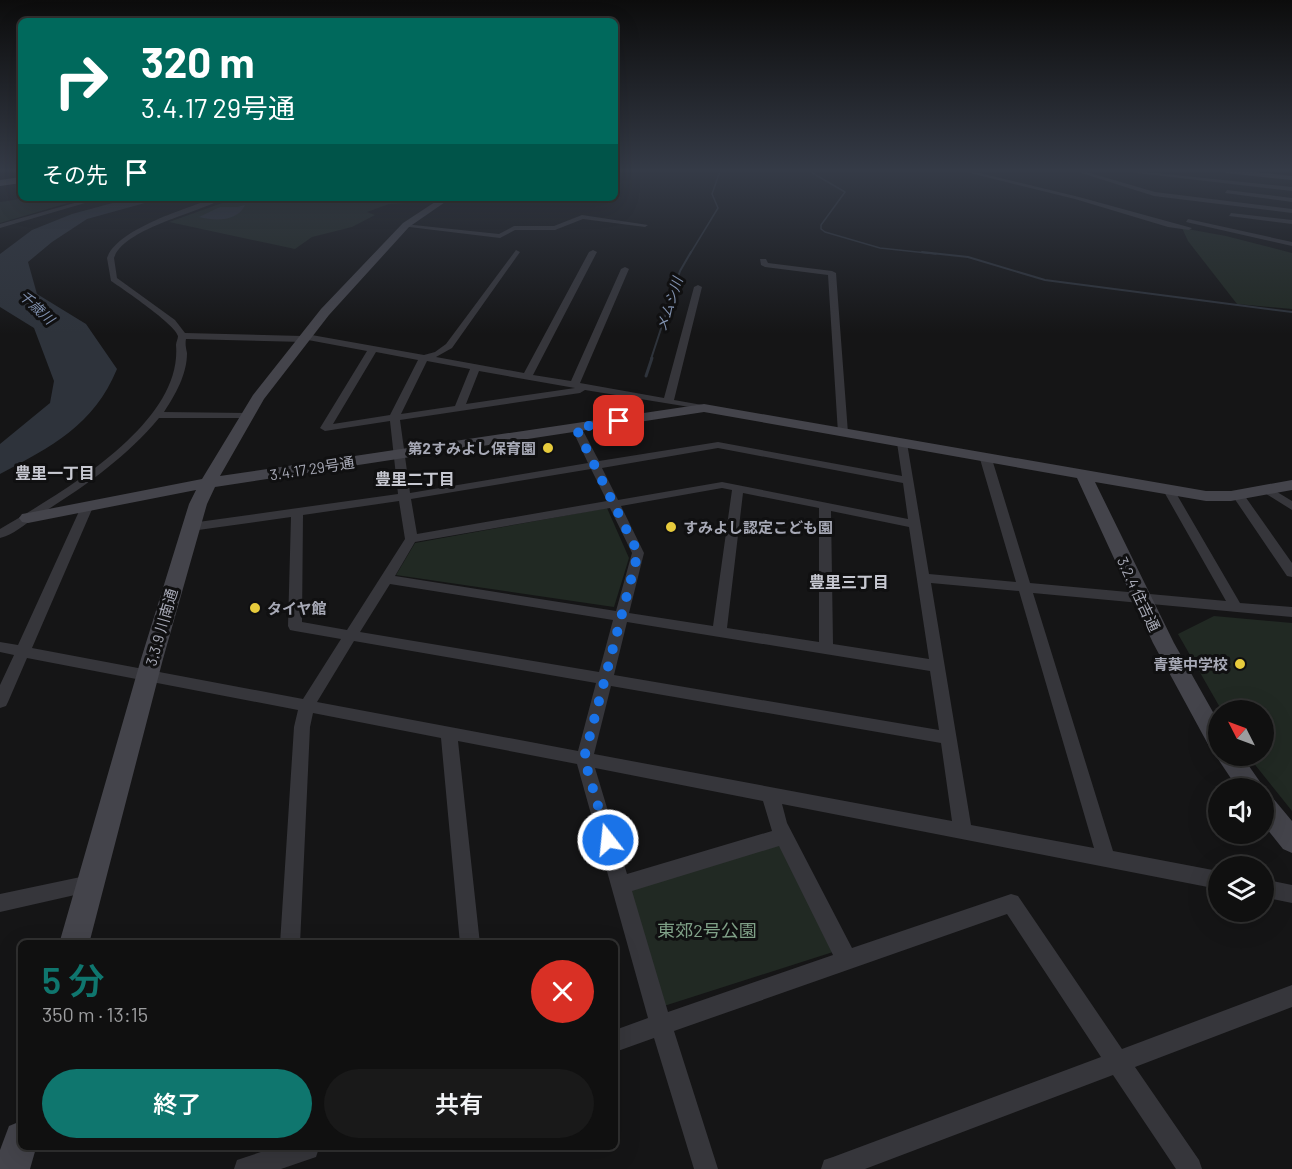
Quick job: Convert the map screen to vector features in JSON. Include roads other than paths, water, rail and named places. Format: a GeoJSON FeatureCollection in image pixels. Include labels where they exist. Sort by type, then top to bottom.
{"type":"FeatureCollection","features":[{"type":"Feature","properties":{"kind":"street"},"geometry":{"type":"LineString","coordinates":[[157,226],[140,233],[114,251],[110,268],[114,279],[172,322],[182,336]]}},
{"type":"Feature","properties":{"kind":"street"},"geometry":{"type":"LineString","coordinates":[[405,226],[500,236],[514,228],[555,228],[561,226]]}},
{"type":"Feature","properties":{"kind":"street","name":"3.3.9 川南通"},"geometry":{"type":"LineString","coordinates":[[75,940],[147,674],[198,504],[247,416],[305,338],[325,312],[405,226]]}},
{"type":"Feature","properties":{"kind":"street"},"geometry":{"type":"LineString","coordinates":[[1174,226],[1233,230],[1292,244]]}},
{"type":"Feature","properties":{"kind":"street"},"geometry":{"type":"LineString","coordinates":[[1232,226],[1233,230]]}},
{"type":"Feature","properties":{"kind":"street"},"geometry":{"type":"LineString","coordinates":[[290,940],[302,727],[307,705],[411,539],[398,455],[395,417],[424,358],[438,354],[449,346],[516,252]]}},
{"type":"Feature","properties":{"kind":"street"},"geometry":{"type":"LineString","coordinates":[[527,376],[593,252]]}},
{"type":"Feature","properties":{"kind":"street"},"geometry":{"type":"LineString","coordinates":[[763,261],[765,265],[832,273],[843,433]]}},
{"type":"Feature","properties":{"kind":"street"},"geometry":{"type":"LineString","coordinates":[[574,385],[625,269]]}},
{"type":"Feature","properties":{"kind":"street"},"geometry":{"type":"LineString","coordinates":[[668,402],[698,287]]}},
{"type":"Feature","properties":{"kind":"street"},"geometry":{"type":"LineString","coordinates":[[182,336],[305,338],[704,408]]}},
{"type":"Feature","properties":{"kind":"street"},"geometry":{"type":"LineString","coordinates":[[0,534],[28,518],[99,468],[158,415],[171,393],[178,374],[182,354],[180,340],[182,336]]}},
{"type":"Feature","properties":{"kind":"street"},"geometry":{"type":"LineString","coordinates":[[373,349],[325,428],[587,387]]}},
{"type":"Feature","properties":{"kind":"street"},"geometry":{"type":"LineString","coordinates":[[459,408],[476,367]]}},
{"type":"Feature","properties":{"kind":"street","name":"3.4.17 29号通"},"geometry":{"type":"LineString","coordinates":[[28,518],[209,483],[704,408],[986,459],[1218,497],[1292,485]]}},
{"type":"Feature","properties":{"kind":"street"},"geometry":{"type":"LineString","coordinates":[[158,415],[247,416]]}},
{"type":"Feature","properties":{"kind":"street"},"geometry":{"type":"LineString","coordinates":[[576,428],[638,553],[584,758],[661,1024],[706,1169]]}},
{"type":"Feature","properties":{"kind":"street"},"geometry":{"type":"LineString","coordinates":[[902,443],[963,831]]}},
{"type":"Feature","properties":{"kind":"street"},"geometry":{"type":"LineString","coordinates":[[191,527],[404,497],[718,445],[908,481]]}},
{"type":"Feature","properties":{"kind":"street"},"geometry":{"type":"LineString","coordinates":[[986,459],[1106,858]]}},
{"type":"Feature","properties":{"kind":"street","name":"3.2.4 住吉通"},"geometry":{"type":"LineString","coordinates":[[1084,475],[1141,598],[1183,682],[1208,724]]}},
{"type":"Feature","properties":{"kind":"street"},"geometry":{"type":"LineString","coordinates":[[411,539],[613,502],[722,485],[914,524]]}},
{"type":"Feature","properties":{"kind":"street"},"geometry":{"type":"LineString","coordinates":[[719,632],[738,488]]}},
{"type":"Feature","properties":{"kind":"street"},"geometry":{"type":"LineString","coordinates":[[1169,490],[1236,607]]}},
{"type":"Feature","properties":{"kind":"street"},"geometry":{"type":"LineString","coordinates":[[1268,490],[1292,506]]}},
{"type":"Feature","properties":{"kind":"street"},"geometry":{"type":"LineString","coordinates":[[1238,495],[1292,573]]}},
{"type":"Feature","properties":{"kind":"street"},"geometry":{"type":"LineString","coordinates":[[825,506],[826,648]]}},
{"type":"Feature","properties":{"kind":"street"},"geometry":{"type":"LineString","coordinates":[[1,696],[87,507]]}},
{"type":"Feature","properties":{"kind":"street"},"geometry":{"type":"LineString","coordinates":[[297,512],[295,626],[948,738]]}},
{"type":"Feature","properties":{"kind":"street"},"geometry":{"type":"LineString","coordinates":[[922,578],[1292,612]]}},
{"type":"Feature","properties":{"kind":"street"},"geometry":{"type":"LineString","coordinates":[[386,579],[936,666]]}},
{"type":"Feature","properties":{"kind":"street"},"geometry":{"type":"LineString","coordinates":[[0,647],[1208,878]]}},
{"type":"Feature","properties":{"kind":"street"},"geometry":{"type":"LineString","coordinates":[[449,732],[470,940]]}},
{"type":"Feature","properties":{"kind":"street"},"geometry":{"type":"LineString","coordinates":[[770,794],[784,836],[847,960]]}},
{"type":"Feature","properties":{"kind":"street"},"geometry":{"type":"LineString","coordinates":[[1274,819],[1292,841]]}},
{"type":"Feature","properties":{"kind":"street"},"geometry":{"type":"LineString","coordinates":[[621,885],[784,836]]}},
{"type":"Feature","properties":{"kind":"street"},"geometry":{"type":"LineString","coordinates":[[0,903],[90,884]]}},
{"type":"Feature","properties":{"kind":"street"},"geometry":{"type":"LineString","coordinates":[[1274,890],[1292,894]]}},
{"type":"Feature","properties":{"kind":"street"},"geometry":{"type":"LineString","coordinates":[[618,1040],[1011,903],[1190,1169]]}},
{"type":"Feature","properties":{"kind":"street"},"geometry":{"type":"LineString","coordinates":[[833,1169],[1292,996]]}},
{"type":"Feature","properties":{"kind":"street"},"geometry":{"type":"LineString","coordinates":[[12,1169],[18,1148]]}},
{"type":"Feature","properties":{"kind":"street"},"geometry":{"type":"LineString","coordinates":[[246,1169],[301,1150]]}},
{"type":"Feature","properties":{"kind":"water","name":"千歳川"},"geometry":{"type":"Polygon","coordinates":[[[43,226],[77,226],[28,262],[37,294],[86,324],[117,369],[96,405],[83,420],[53,444],[0,474],[0,444],[50,403],[54,381],[34,328],[0,307],[0,254],[32,230],[43,226]]]}},
{"type":"Feature","properties":{"kind":"waterway","name":"メムシ川"},"geometry":{"type":"LineString","coordinates":[[690,254],[707,226]]}},
{"type":"Feature","properties":{"kind":"waterway"},"geometry":{"type":"LineString","coordinates":[[821,226],[821,229],[825,232],[880,248],[936,254]]}},
{"type":"Feature","properties":{"kind":"waterway","name":"メムシ川"},"geometry":{"type":"LineString","coordinates":[[651,359],[680,271],[691,252]]}},
{"type":"Feature","properties":{"kind":"waterway"},"geometry":{"type":"LineString","coordinates":[[922,252],[968,257],[1045,280],[1292,312]]}},
{"type":"Feature","properties":{"kind":"waterway","name":"メムシ川"},"geometry":{"type":"LineString","coordinates":[[646,376],[652,358]]}},
{"type":"Feature","properties":{"kind":"place","name":"第2すみよし保育園"},"geometry":{"type":"Point","coordinates":[548,448]}},
{"type":"Feature","properties":{"kind":"place","name":"すみよし認定こども園"},"geometry":{"type":"Point","coordinates":[671,527]}},
{"type":"Feature","properties":{"kind":"place","name":"タイヤ館"},"geometry":{"type":"Point","coordinates":[255,608]}},
{"type":"Feature","properties":{"kind":"place","name":"青葉中学校"},"geometry":{"type":"Point","coordinates":[1240,664]}},
{"type":"Feature","properties":{"kind":"district","name":"豊里一丁目"},"geometry":{"type":"Point","coordinates":[55,472]}},
{"type":"Feature","properties":{"kind":"district","name":"豊里二丁目"},"geometry":{"type":"Point","coordinates":[415,478]}},
{"type":"Feature","properties":{"kind":"district","name":"豊里三丁目"},"geometry":{"type":"Point","coordinates":[849,581]}},
{"type":"Feature","properties":{"kind":"park label","name":"東郊2号公園"},"geometry":{"type":"Point","coordinates":[707,930]}}]}
